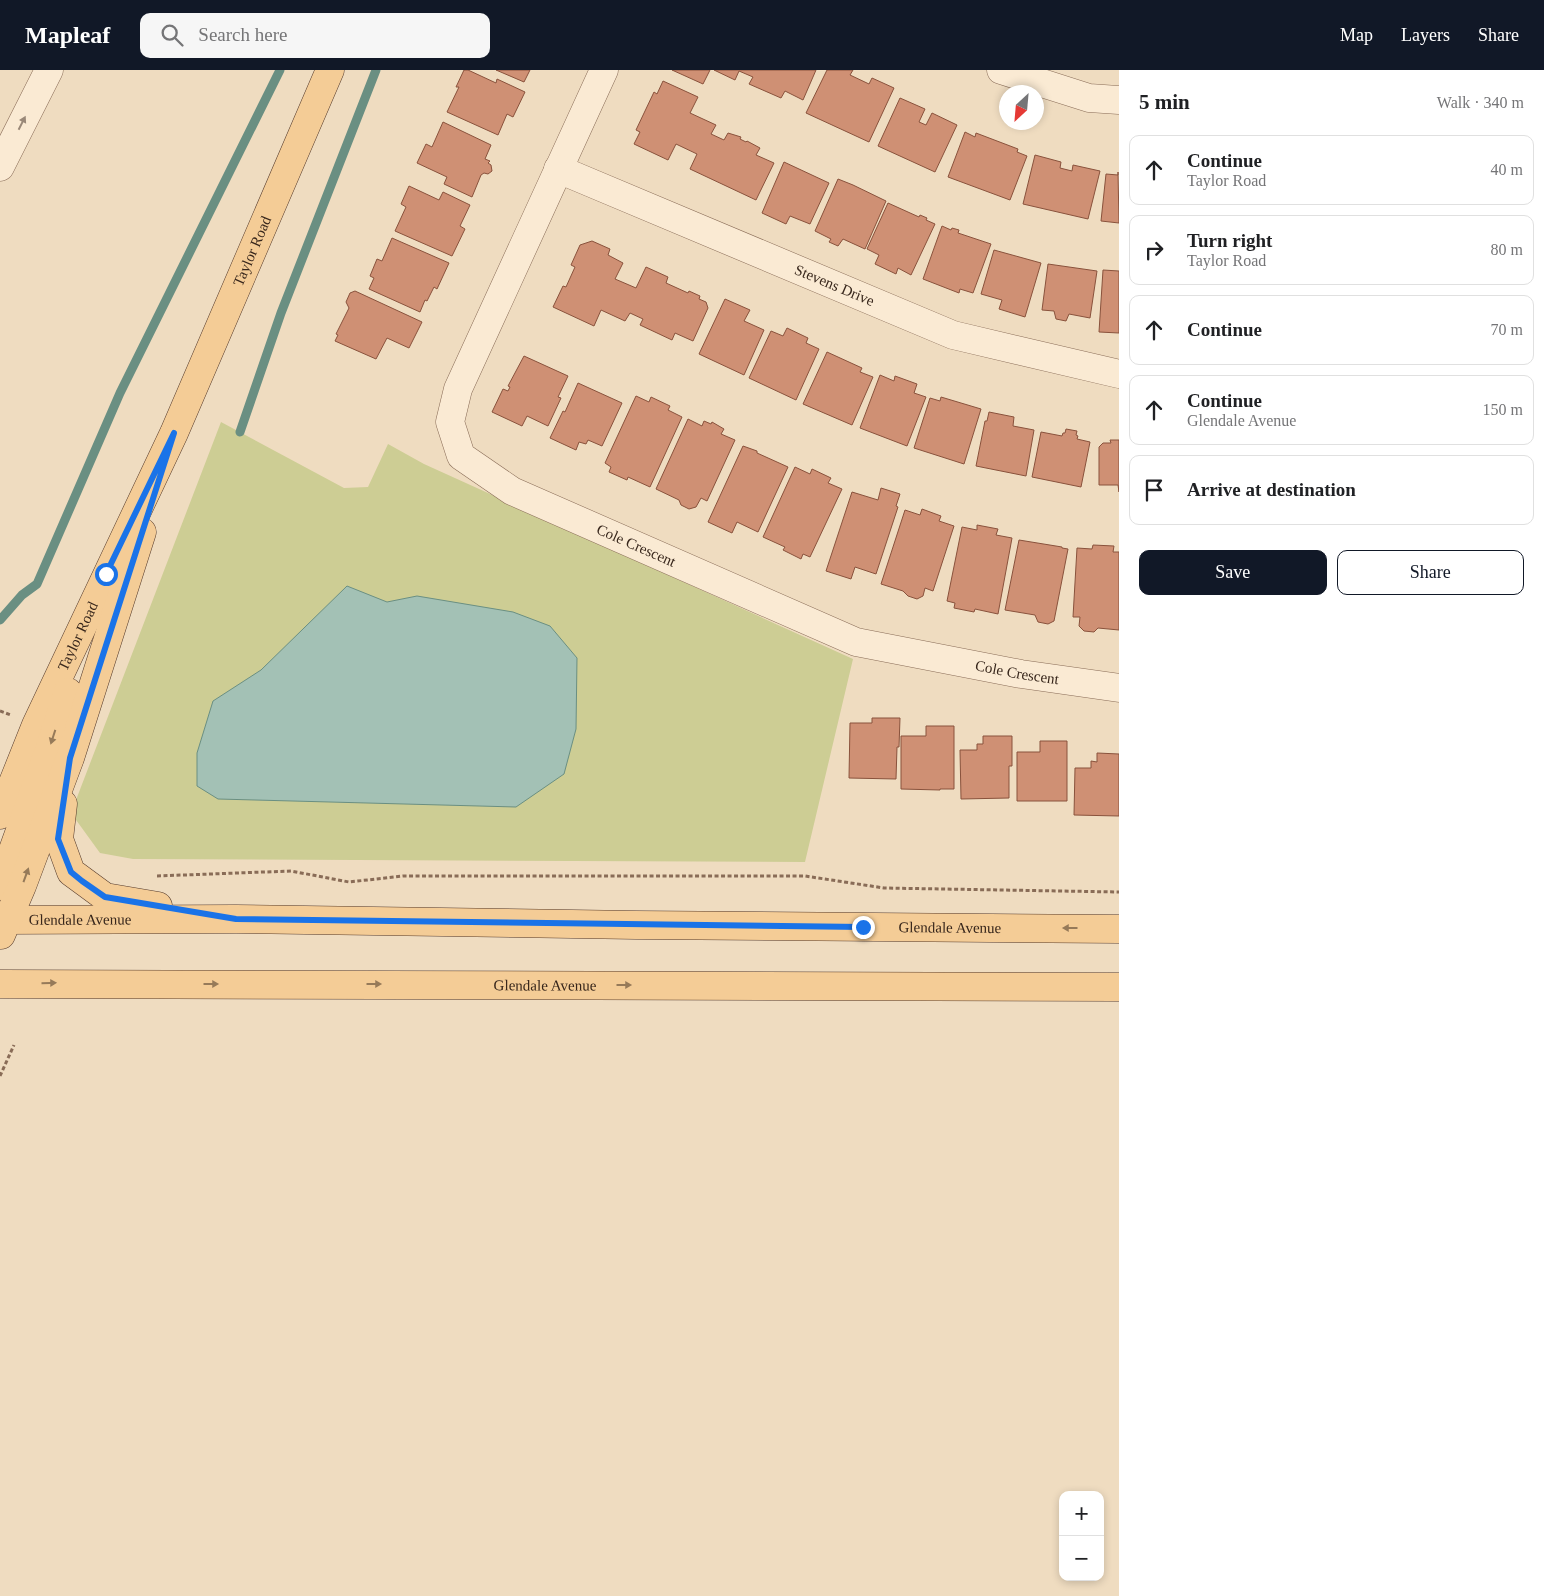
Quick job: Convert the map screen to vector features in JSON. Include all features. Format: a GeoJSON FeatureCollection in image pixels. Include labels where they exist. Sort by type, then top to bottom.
{"type":"FeatureCollection","features":[{"type":"Feature","properties":{"kind":"main road","name":"Taylor Road"},"geometry":{"type":"LineString","coordinates":[[0,815],[36,725],[174,433],[330,70]]}},
{"type":"Feature","properties":{"kind":"main road","name":"Taylor Road"},"geometry":{"type":"LineString","coordinates":[[2,926],[70,758],[174,433]]}},
{"type":"Feature","properties":{"kind":"main road"},"geometry":{"type":"LineString","coordinates":[[0,886],[48,753],[106,574]]}},
{"type":"Feature","properties":{"kind":"main road"},"geometry":{"type":"LineString","coordinates":[[70,758],[58,839],[71,872],[105,897],[236,919]]}},
{"type":"Feature","properties":{"kind":"main road","name":"Glendale Avenue"},"geometry":{"type":"LineString","coordinates":[[2,926],[236,919],[1119,929]]}},
{"type":"Feature","properties":{"kind":"main road","name":"Glendale Avenue"},"geometry":{"type":"LineString","coordinates":[[0,984],[1119,987]]}},
{"type":"Feature","properties":{"kind":"street"},"geometry":{"type":"LineString","coordinates":[[0,167],[49,70]]}},
{"type":"Feature","properties":{"kind":"street","name":"Cole Crescent"},"geometry":{"type":"LineString","coordinates":[[604,70],[458,389],[450,422],[461,456],[512,491],[856,642],[1021,674],[1119,688]]}},
{"type":"Feature","properties":{"kind":"street"},"geometry":{"type":"LineString","coordinates":[[1001,70],[1089,98],[1119,100]]}},
{"type":"Feature","properties":{"kind":"street","name":"Stevens Drive"},"geometry":{"type":"LineString","coordinates":[[558,169],[953,335],[1119,374]]}},
{"type":"Feature","properties":{"kind":"path"},"geometry":{"type":"LineString","coordinates":[[0,711],[12,716]]}},
{"type":"Feature","properties":{"kind":"path"},"geometry":{"type":"LineString","coordinates":[[156,876],[291,871],[349,882],[402,876],[805,876],[884,888],[1119,892]]}},
{"type":"Feature","properties":{"kind":"path"},"geometry":{"type":"LineString","coordinates":[[0,1076],[14,1045]]}},
{"type":"Feature","properties":{"kind":"green space"},"geometry":{"type":"Polygon","coordinates":[[[221,422],[344,488],[368,487],[388,444],[424,464],[853,659],[805,862],[133,859],[100,853],[71,813],[221,422]]]}},
{"type":"Feature","properties":{"kind":"shaded area"},"geometry":{"type":"Polygon","coordinates":[[[347,586],[387,602],[417,596],[513,612],[550,626],[577,658],[576,729],[564,774],[516,807],[218,799],[197,786],[197,753],[213,701],[261,670],[347,586]]]}},
{"type":"Feature","properties":{"kind":"building"},"geometry":{"type":"Polygon","coordinates":[[[464,70],[468,70],[496,83],[497,79],[525,92],[513,117],[507,114],[498,135],[447,112],[459,87],[456,87],[464,70]]]}},
{"type":"Feature","properties":{"kind":"building"},"geometry":{"type":"Polygon","coordinates":[[[496,70],[530,70],[524,82],[496,70]]]}},
{"type":"Feature","properties":{"kind":"building"},"geometry":{"type":"Polygon","coordinates":[[[672,70],[710,70],[703,84],[672,70]]]}},
{"type":"Feature","properties":{"kind":"building"},"geometry":{"type":"Polygon","coordinates":[[[714,70],[816,70],[803,100],[785,91],[781,98],[749,84],[753,77],[739,71],[735,80],[714,70]]]}},
{"type":"Feature","properties":{"kind":"building"},"geometry":{"type":"Polygon","coordinates":[[[827,70],[853,70],[850,75],[869,84],[872,78],[894,88],[869,142],[806,113],[827,70]]]}},
{"type":"Feature","properties":{"kind":"building"},"geometry":{"type":"Polygon","coordinates":[[[663,81],[698,97],[690,113],[716,125],[711,134],[724,140],[728,133],[741,137],[740,139],[760,148],[756,155],[774,163],[756,200],[690,169],[697,154],[676,144],[668,160],[634,144],[640,132],[636,130],[654,92],[657,94],[663,81]]]}},
{"type":"Feature","properties":{"kind":"building"},"geometry":{"type":"Polygon","coordinates":[[[900,98],[925,109],[919,122],[926,125],[932,113],[957,125],[935,172],[878,146],[900,98]]]}},
{"type":"Feature","properties":{"kind":"building"},"geometry":{"type":"Polygon","coordinates":[[[443,122],[491,145],[485,159],[490,161],[488,163],[491,165],[492,171],[481,175],[472,197],[444,184],[447,177],[417,163],[426,144],[432,147],[443,122]]]}},
{"type":"Feature","properties":{"kind":"building"},"geometry":{"type":"Polygon","coordinates":[[[965,132],[975,137],[976,133],[1018,149],[1017,152],[1027,156],[1010,200],[948,177],[965,132]]]}},
{"type":"Feature","properties":{"kind":"building"},"geometry":{"type":"Polygon","coordinates":[[[1035,155],[1061,162],[1060,168],[1072,171],[1073,165],[1100,171],[1088,219],[1023,204],[1035,155]]]}},
{"type":"Feature","properties":{"kind":"building"},"geometry":{"type":"Polygon","coordinates":[[[784,162],[829,183],[810,224],[790,216],[786,224],[762,213],[784,162]]]}},
{"type":"Feature","properties":{"kind":"building"},"geometry":{"type":"Polygon","coordinates":[[[1118,172],[1119,223],[1101,221],[1106,174],[1118,175],[1118,172]]]}},
{"type":"Feature","properties":{"kind":"building"},"geometry":{"type":"Polygon","coordinates":[[[838,179],[886,201],[865,249],[843,239],[838,246],[829,242],[831,239],[815,231],[838,179]]]}},
{"type":"Feature","properties":{"kind":"building"},"geometry":{"type":"Polygon","coordinates":[[[409,186],[439,200],[443,192],[470,205],[460,226],[465,229],[452,256],[395,231],[406,207],[401,204],[409,186]]]}},
{"type":"Feature","properties":{"kind":"building"},"geometry":{"type":"Polygon","coordinates":[[[888,203],[919,217],[920,215],[927,218],[926,220],[935,224],[911,275],[898,268],[896,274],[875,264],[879,255],[867,249],[888,203]]]}},
{"type":"Feature","properties":{"kind":"building"},"geometry":{"type":"Polygon","coordinates":[[[942,226],[951,230],[952,228],[959,230],[958,233],[991,244],[973,293],[960,289],[959,293],[923,279],[942,226]]]}},
{"type":"Feature","properties":{"kind":"building"},"geometry":{"type":"Polygon","coordinates":[[[392,238],[449,263],[437,289],[434,287],[427,301],[425,300],[420,312],[369,289],[374,278],[370,276],[377,259],[382,261],[392,238]]]}},
{"type":"Feature","properties":{"kind":"building"},"geometry":{"type":"Polygon","coordinates":[[[592,241],[610,249],[608,255],[623,263],[615,279],[636,288],[646,267],[668,277],[666,283],[700,296],[699,299],[706,302],[708,308],[693,341],[675,333],[672,340],[640,325],[643,319],[630,313],[625,321],[601,310],[594,326],[553,307],[563,286],[566,287],[575,267],[571,265],[580,245],[592,241]]]}},
{"type":"Feature","properties":{"kind":"building"},"geometry":{"type":"Polygon","coordinates":[[[994,250],[1041,263],[1025,317],[999,309],[1002,300],[981,294],[994,250]]]}},
{"type":"Feature","properties":{"kind":"building"},"geometry":{"type":"Polygon","coordinates":[[[1048,264],[1097,271],[1090,318],[1069,314],[1066,321],[1056,319],[1054,311],[1042,310],[1048,264]]]}},
{"type":"Feature","properties":{"kind":"building"},"geometry":{"type":"Polygon","coordinates":[[[1103,270],[1119,271],[1119,333],[1099,332],[1103,270]]]}},
{"type":"Feature","properties":{"kind":"building"},"geometry":{"type":"Polygon","coordinates":[[[355,291],[422,322],[409,348],[387,338],[376,359],[335,341],[338,335],[336,334],[349,308],[346,302],[350,293],[355,291]]]}},
{"type":"Feature","properties":{"kind":"building"},"geometry":{"type":"Polygon","coordinates":[[[725,299],[750,310],[744,321],[764,330],[744,375],[699,354],[725,299]]]}},
{"type":"Feature","properties":{"kind":"building"},"geometry":{"type":"Polygon","coordinates":[[[787,328],[808,338],[806,343],[819,349],[796,400],[749,378],[771,331],[783,336],[787,328]]]}},
{"type":"Feature","properties":{"kind":"building"},"geometry":{"type":"Polygon","coordinates":[[[827,352],[862,368],[860,372],[873,377],[852,425],[803,404],[827,352]]]}},
{"type":"Feature","properties":{"kind":"building"},"geometry":{"type":"Polygon","coordinates":[[[524,356],[568,376],[558,397],[561,398],[548,426],[527,416],[522,426],[492,412],[503,389],[508,391],[510,387],[508,386],[524,356]]]}},
{"type":"Feature","properties":{"kind":"building"},"geometry":{"type":"Polygon","coordinates":[[[880,375],[894,381],[895,376],[917,384],[914,393],[926,397],[907,446],[860,428],[880,375]]]}},
{"type":"Feature","properties":{"kind":"building"},"geometry":{"type":"Polygon","coordinates":[[[578,383],[622,403],[602,446],[588,440],[586,444],[579,442],[576,450],[550,438],[563,411],[565,412],[578,383]]]}},
{"type":"Feature","properties":{"kind":"building"},"geometry":{"type":"Polygon","coordinates":[[[636,396],[649,402],[651,397],[670,406],[668,410],[682,417],[650,487],[628,477],[627,480],[609,472],[611,467],[605,463],[636,396]]]}},
{"type":"Feature","properties":{"kind":"building"},"geometry":{"type":"Polygon","coordinates":[[[941,397],[981,409],[964,464],[914,448],[930,398],[940,401],[941,397]]]}},
{"type":"Feature","properties":{"kind":"building"},"geometry":{"type":"Polygon","coordinates":[[[989,412],[1014,417],[1013,426],[1034,430],[1026,476],[976,466],[985,421],[987,421],[989,412]]]}},
{"type":"Feature","properties":{"kind":"building"},"geometry":{"type":"Polygon","coordinates":[[[688,419],[702,426],[704,421],[711,424],[712,422],[724,429],[721,434],[735,440],[707,501],[701,498],[696,507],[689,509],[681,505],[679,500],[656,489],[688,419]]]}},
{"type":"Feature","properties":{"kind":"building"},"geometry":{"type":"Polygon","coordinates":[[[1066,429],[1077,431],[1077,439],[1090,442],[1081,487],[1032,477],[1041,432],[1062,436],[1066,429]]]}},
{"type":"Feature","properties":{"kind":"building"},"geometry":{"type":"Polygon","coordinates":[[[1110,440],[1119,440],[1119,492],[1118,485],[1099,485],[1099,447],[1103,443],[1111,443],[1110,440]]]}},
{"type":"Feature","properties":{"kind":"building"},"geometry":{"type":"Polygon","coordinates":[[[743,446],[788,467],[758,532],[737,522],[732,533],[708,522],[743,446]]]}},
{"type":"Feature","properties":{"kind":"building"},"geometry":{"type":"Polygon","coordinates":[[[795,467],[810,474],[812,469],[831,478],[828,483],[842,489],[810,557],[803,554],[801,559],[783,550],[785,547],[763,537],[795,467]]]}},
{"type":"Feature","properties":{"kind":"building"},"geometry":{"type":"Polygon","coordinates":[[[881,488],[900,494],[896,506],[898,507],[876,574],[855,567],[851,579],[826,571],[852,492],[878,500],[881,488]]]}},
{"type":"Feature","properties":{"kind":"building"},"geometry":{"type":"Polygon","coordinates":[[[922,509],[941,516],[939,521],[954,526],[933,591],[925,588],[923,596],[917,599],[908,596],[903,591],[881,584],[905,510],[920,515],[922,509]]]}},
{"type":"Feature","properties":{"kind":"building"},"geometry":{"type":"Polygon","coordinates":[[[977,525],[998,529],[996,535],[1012,538],[998,614],[975,609],[974,612],[954,608],[955,603],[947,601],[962,527],[977,530],[977,525]]]}},
{"type":"Feature","properties":{"kind":"building"},"geometry":{"type":"Polygon","coordinates":[[[1019,540],[1068,549],[1054,621],[1048,624],[1038,622],[1035,615],[1005,610],[1019,540]]]}},
{"type":"Feature","properties":{"kind":"building"},"geometry":{"type":"Polygon","coordinates":[[[1093,545],[1114,546],[1113,552],[1119,552],[1119,630],[1098,628],[1094,632],[1084,631],[1079,626],[1080,617],[1073,617],[1077,548],[1092,549],[1093,545]]]}},
{"type":"Feature","properties":{"kind":"building"},"geometry":{"type":"Polygon","coordinates":[[[872,718],[900,718],[896,779],[849,778],[850,723],[872,723],[872,718]]]}},
{"type":"Feature","properties":{"kind":"building"},"geometry":{"type":"Polygon","coordinates":[[[926,726],[954,726],[954,789],[901,789],[901,736],[926,736],[926,726]]]}},
{"type":"Feature","properties":{"kind":"building"},"geometry":{"type":"Polygon","coordinates":[[[983,736],[1012,736],[1012,766],[1009,766],[1009,798],[961,799],[960,750],[977,750],[977,744],[983,744],[983,736]]]}},
{"type":"Feature","properties":{"kind":"building"},"geometry":{"type":"Polygon","coordinates":[[[1040,741],[1067,741],[1067,801],[1017,801],[1017,752],[1040,752],[1040,741]]]}},
{"type":"Feature","properties":{"kind":"building"},"geometry":{"type":"Polygon","coordinates":[[[1097,753],[1119,754],[1119,816],[1074,815],[1075,768],[1091,768],[1091,761],[1097,762],[1097,753]]]}},
{"type":"Feature","properties":{"kind":"waterway"},"geometry":{"type":"LineString","coordinates":[[0,620],[22,595],[37,584],[120,393],[280,70]]}},
{"type":"Feature","properties":{"kind":"waterway"},"geometry":{"type":"LineString","coordinates":[[240,432],[281,313],[376,70]]}},
{"type":"Feature","properties":{"kind":"route"},"geometry":{"type":"LineString","coordinates":[[106,574],[174,433],[70,758],[58,839],[71,872],[105,897],[236,919],[863,927]]}}]}
